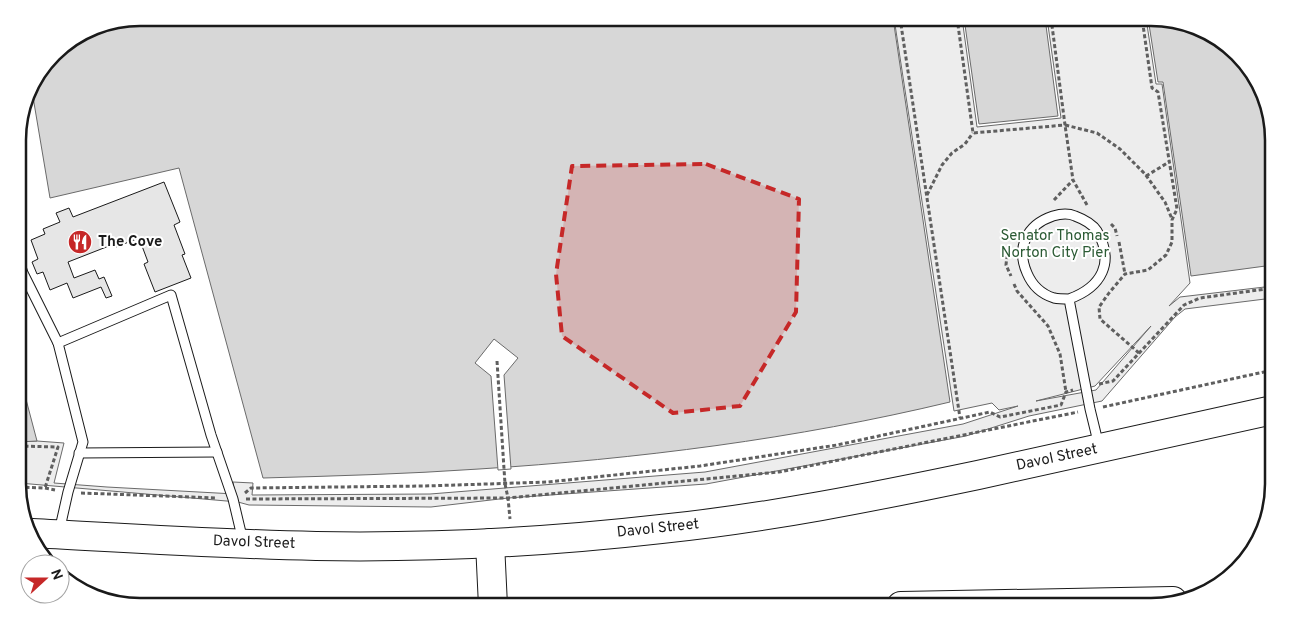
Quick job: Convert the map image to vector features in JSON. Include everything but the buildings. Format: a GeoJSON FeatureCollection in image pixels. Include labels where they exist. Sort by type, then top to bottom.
{"type":"FeatureCollection","features":[{"type":"Feature","properties":{"kind":"highway","name":"Davol Street"},"geometry":{"type":"LineString","coordinates":[[45,534],[309,546],[392,546],[490,543],[653,530],[818,507],[918,488],[1265,412]]}},
{"type":"Feature","properties":{"kind":"highway"},"geometry":{"type":"LineString","coordinates":[[490,543],[492,598]]}},
{"type":"Feature","properties":{"kind":"lane"},"geometry":{"type":"LineString","coordinates":[[1058,214],[1071,214],[1084,219],[1095,227],[1103,242],[1106,260],[1101,275],[1092,286],[1081,295],[1069,299],[1054,298],[1038,290],[1030,281],[1022,256],[1024,242],[1028,233],[1046,218],[1058,214]]}},
{"type":"Feature","properties":{"kind":"lane"},"geometry":{"type":"LineString","coordinates":[[26,279],[58,343],[83,442],[68,492],[45,534]]}},
{"type":"Feature","properties":{"kind":"lane"},"geometry":{"type":"LineString","coordinates":[[58,343],[171,295],[244,543]]}},
{"type":"Feature","properties":{"kind":"lane"},"geometry":{"type":"LineString","coordinates":[[1069,299],[1085,388],[1100,449]]}},
{"type":"Feature","properties":{"kind":"lane"},"geometry":{"type":"LineString","coordinates":[[79,453],[217,452]]}},
{"type":"Feature","properties":{"kind":"path"},"geometry":{"type":"LineString","coordinates":[[901,26],[960,418]]}},
{"type":"Feature","properties":{"kind":"path"},"geometry":{"type":"LineString","coordinates":[[926,197],[942,165],[952,153],[965,144],[973,133],[958,26]]}},
{"type":"Feature","properties":{"kind":"path"},"geometry":{"type":"LineString","coordinates":[[1052,26],[1072,180],[1087,205]]}},
{"type":"Feature","properties":{"kind":"path"},"geometry":{"type":"LineString","coordinates":[[1143,26],[1152,88],[1158,92],[1177,209],[1172,220]]}},
{"type":"Feature","properties":{"kind":"path"},"geometry":{"type":"LineString","coordinates":[[973,133],[1065,124],[1097,133],[1120,149],[1146,176],[1165,202],[1172,220],[1172,242],[1166,255],[1148,270],[1125,274],[1099,307],[1100,319],[1139,353]]}},
{"type":"Feature","properties":{"kind":"path"},"geometry":{"type":"LineString","coordinates":[[1146,176],[1169,162]]}},
{"type":"Feature","properties":{"kind":"path"},"geometry":{"type":"LineString","coordinates":[[1054,200],[1072,180]]}},
{"type":"Feature","properties":{"kind":"path"},"geometry":{"type":"LineString","coordinates":[[1109,221],[1114,228],[1120,245],[1125,274]]}},
{"type":"Feature","properties":{"kind":"path"},"geometry":{"type":"LineString","coordinates":[[251,488],[425,486],[548,482],[700,466],[838,445],[990,412],[1000,417],[1061,405],[1066,392],[1113,381],[1184,305],[1196,299],[1265,289]]}},
{"type":"Feature","properties":{"kind":"path"},"geometry":{"type":"LineString","coordinates":[[496,361],[505,484],[508,498]]}},
{"type":"Feature","properties":{"kind":"path"},"geometry":{"type":"LineString","coordinates":[[26,487],[68,492],[258,500],[508,498],[780,472],[1090,410],[1265,372]]}},
{"type":"Feature","properties":{"kind":"path"},"geometry":{"type":"LineString","coordinates":[[26,446],[58,447],[45,488]]}},
{"type":"Feature","properties":{"kind":"highlighted area"},"geometry":{"type":"Polygon","coordinates":[[[706,164],[799,199],[796,312],[740,406],[673,413],[562,336],[556,274],[572,166],[706,164]]]}},
{"type":"Feature","properties":{"kind":"shaded area"},"geometry":{"type":"Polygon","coordinates":[[[133,26],[894,26],[950,402],[834,427],[775,437],[598,460],[452,471],[263,478],[179,168],[50,198],[34,101],[35,97],[55,65],[71,50],[90,38],[118,28],[133,26]]]}},
{"type":"Feature","properties":{"kind":"shaded area","name":"Senator Thomas Norton City Pier"},"geometry":{"type":"Polygon","coordinates":[[[895,26],[963,26],[977,127],[1061,118],[1048,26],[1147,26],[1156,84],[1162,84],[1190,283],[1169,306],[1180,297],[1265,287],[1265,299],[1185,309],[1175,317],[1102,401],[1029,416],[966,436],[706,484],[508,498],[431,507],[249,505],[238,502],[26,484],[26,442],[37,441],[64,443],[54,483],[235,494],[233,482],[253,483],[252,495],[430,494],[705,472],[963,424],[1018,406],[999,410],[992,403],[954,411],[895,26]],[[1151,326],[1095,386],[1036,401],[1096,390],[1151,326]]]}},
{"type":"Feature","properties":{"kind":"shaded area"},"geometry":{"type":"Polygon","coordinates":[[[965,26],[1046,26],[1058,116],[979,124],[965,26]]]}},
{"type":"Feature","properties":{"kind":"shaded area"},"geometry":{"type":"Polygon","coordinates":[[[1149,26],[1173,28],[1208,42],[1231,60],[1249,83],[1261,111],[1264,126],[1265,266],[1191,276],[1163,82],[1158,82],[1149,26]]]}},
{"type":"Feature","properties":{"kind":"shaded area"},"geometry":{"type":"Polygon","coordinates":[[[26,399],[37,441],[26,442],[26,399]]]}},
{"type":"Feature","properties":{"kind":"pier"},"geometry":{"type":"Polygon","coordinates":[[[494,339],[518,358],[504,375],[511,469],[498,470],[491,376],[475,363],[494,339]]]}},
{"type":"Feature","properties":{"kind":"place","name":"The Cove"},"geometry":{"type":"Point","coordinates":[80,242]}}]}
